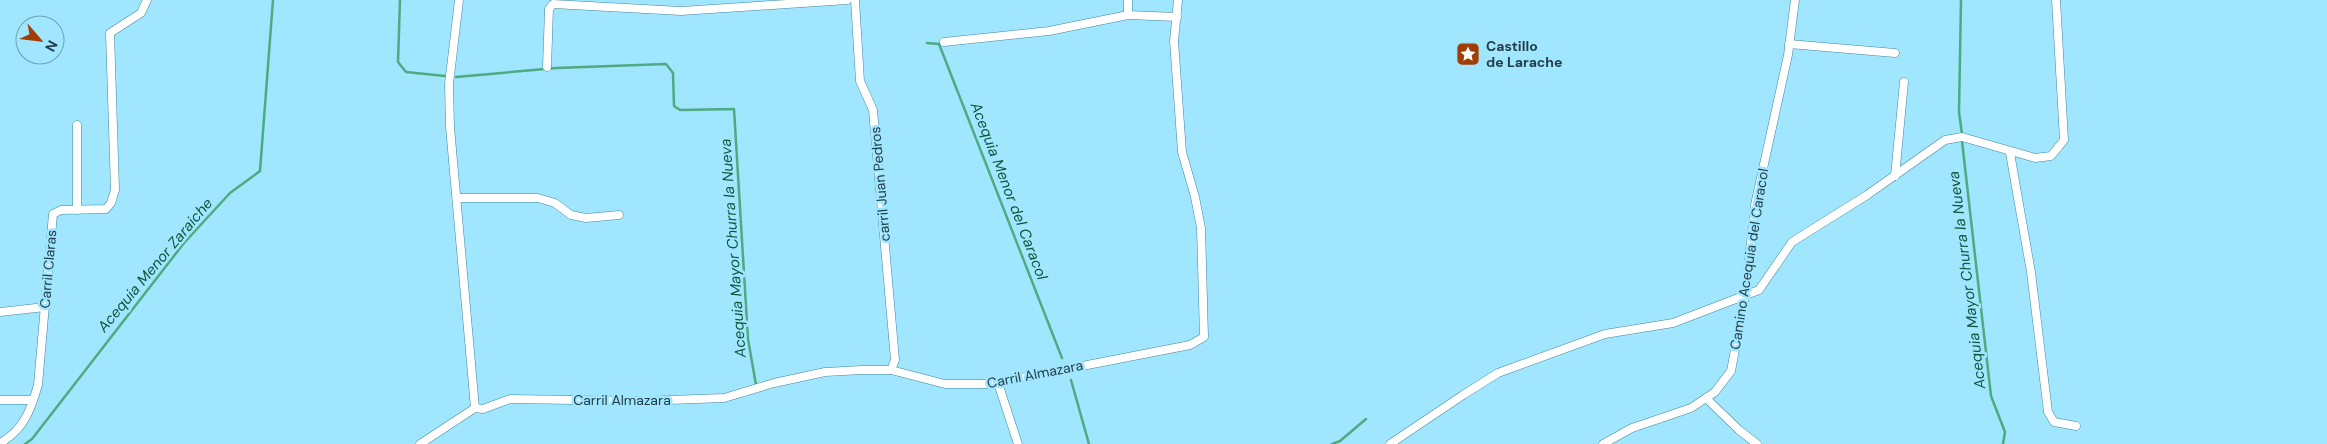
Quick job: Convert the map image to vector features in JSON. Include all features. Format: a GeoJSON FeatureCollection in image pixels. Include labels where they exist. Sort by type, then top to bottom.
{"type":"FeatureCollection","features":[{"type":"Feature","properties":{"kind":"street","name":"Carril Claras"},"geometry":{"type":"LineString","coordinates":[[0,443],[13,436],[30,412],[38,385],[53,214],[61,210],[106,209],[111,203],[114,190],[110,33],[141,13],[147,0]]}},
{"type":"Feature","properties":{"kind":"street"},"geometry":{"type":"LineString","coordinates":[[459,0],[449,84],[450,127],[475,408]]}},
{"type":"Feature","properties":{"kind":"street"},"geometry":{"type":"LineString","coordinates":[[546,67],[549,9],[553,4],[681,11],[846,0]]}},
{"type":"Feature","properties":{"kind":"street","name":"carril Juan Pedros"},"geometry":{"type":"LineString","coordinates":[[855,0],[860,81],[873,110],[895,360],[892,370]]}},
{"type":"Feature","properties":{"kind":"street"},"geometry":{"type":"LineString","coordinates":[[1128,0],[1128,15]]}},
{"type":"Feature","properties":{"kind":"street","name":"Carril Almazara"},"geometry":{"type":"LineString","coordinates":[[420,444],[475,408],[483,409],[510,399],[641,400],[724,398],[774,383],[825,372],[892,370],[945,384],[998,383],[1190,345],[1204,338],[1201,228],[1196,197],[1182,152],[1174,42],[1178,0]]}},
{"type":"Feature","properties":{"kind":"street","name":"Camino Acequia del Caracol"},"geometry":{"type":"LineString","coordinates":[[1603,444],[1632,428],[1691,408],[1715,392],[1731,371],[1745,296],[1755,204],[1789,44],[1795,0]]}},
{"type":"Feature","properties":{"kind":"street"},"geometry":{"type":"LineString","coordinates":[[1390,444],[1463,394],[1498,374],[1605,334],[1673,323],[1759,290],[1792,242],[1895,176],[1945,140],[1962,137],[2010,153],[2035,158],[2051,156],[2064,140],[2056,0]]}},
{"type":"Feature","properties":{"kind":"street"},"geometry":{"type":"LineString","coordinates":[[944,42],[1049,31],[1128,15],[1176,17]]}},
{"type":"Feature","properties":{"kind":"street"},"geometry":{"type":"LineString","coordinates":[[1789,44],[1895,53]]}},
{"type":"Feature","properties":{"kind":"street"},"geometry":{"type":"LineString","coordinates":[[1895,176],[1904,82]]}},
{"type":"Feature","properties":{"kind":"street"},"geometry":{"type":"LineString","coordinates":[[76,210],[77,126]]}},
{"type":"Feature","properties":{"kind":"street"},"geometry":{"type":"LineString","coordinates":[[2010,153],[2031,272],[2048,412],[2054,422],[2076,426]]}},
{"type":"Feature","properties":{"kind":"street"},"geometry":{"type":"LineString","coordinates":[[456,198],[538,198],[555,204],[571,215],[586,218],[619,215]]}},
{"type":"Feature","properties":{"kind":"street"},"geometry":{"type":"LineString","coordinates":[[0,312],[45,307]]}},
{"type":"Feature","properties":{"kind":"street"},"geometry":{"type":"LineString","coordinates":[[998,383],[1018,444]]}},
{"type":"Feature","properties":{"kind":"street"},"geometry":{"type":"LineString","coordinates":[[1706,398],[1739,430],[1757,444]]}},
{"type":"Feature","properties":{"kind":"street"},"geometry":{"type":"LineString","coordinates":[[0,400],[33,400]]}},
{"type":"Feature","properties":{"kind":"waterway","name":"Acequia Menor Zaraiche"},"geometry":{"type":"LineString","coordinates":[[25,444],[32,439],[184,243],[230,193],[260,171],[273,0]]}},
{"type":"Feature","properties":{"kind":"waterway"},"geometry":{"type":"LineString","coordinates":[[400,0],[398,62],[406,72],[445,76]]}},
{"type":"Feature","properties":{"kind":"waterway","name":"Acequia Mayor Churra la Nueva"},"geometry":{"type":"LineString","coordinates":[[1961,0],[1959,112],[1962,134]]}},
{"type":"Feature","properties":{"kind":"waterway","name":"Acequia Menor del Caracol"},"geometry":{"type":"LineString","coordinates":[[927,43],[939,44],[1062,358]]}},
{"type":"Feature","properties":{"kind":"waterway"},"geometry":{"type":"LineString","coordinates":[[456,77],[556,68],[666,64],[673,73],[674,106],[680,110],[734,109],[748,339],[756,385]]}},
{"type":"Feature","properties":{"kind":"waterway","name":"Acequia Mayor Churra la Nueva"},"geometry":{"type":"LineString","coordinates":[[1962,141],[1991,396],[2005,432],[2003,444]]}},
{"type":"Feature","properties":{"kind":"waterway","name":"Acequia Menor del Caracol"},"geometry":{"type":"LineString","coordinates":[[1071,380],[1089,444]]}},
{"type":"Feature","properties":{"kind":"waterway","name":"Acequia Menor del Caracol"},"geometry":{"type":"LineString","coordinates":[[1332,444],[1340,441],[1366,419]]}},
{"type":"Feature","properties":{"kind":"place","name":"Castillo de Larache"},"geometry":{"type":"Point","coordinates":[1468,54]}}]}
